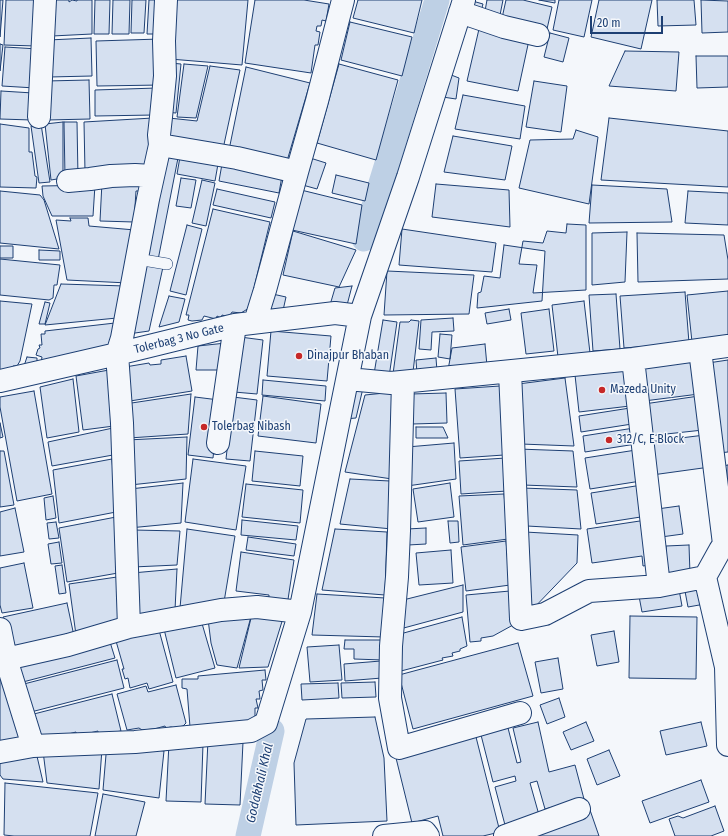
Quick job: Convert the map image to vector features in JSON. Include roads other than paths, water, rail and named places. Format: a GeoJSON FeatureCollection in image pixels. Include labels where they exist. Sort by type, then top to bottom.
{"type":"FeatureCollection","features":[{"type":"Feature","properties":{"kind":"street"},"geometry":{"type":"LineString","coordinates":[[39,117],[45,0]]}},
{"type":"Feature","properties":{"kind":"street"},"geometry":{"type":"LineString","coordinates":[[129,627],[122,423],[117,354],[122,338],[152,176],[160,145],[159,135],[164,76],[166,0]]}},
{"type":"Feature","properties":{"kind":"street"},"geometry":{"type":"LineString","coordinates":[[218,442],[245,324],[279,240],[296,172],[317,101],[342,0]]}},
{"type":"Feature","properties":{"kind":"street"},"geometry":{"type":"LineString","coordinates":[[0,752],[33,746],[135,742],[251,731],[266,723],[300,612],[360,316],[408,177],[462,6],[504,27],[538,35]]}},
{"type":"Feature","properties":{"kind":"street"},"geometry":{"type":"LineString","coordinates":[[160,145],[237,158],[296,172]]}},
{"type":"Feature","properties":{"kind":"street"},"geometry":{"type":"LineString","coordinates":[[68,181],[135,174],[152,176]]}},
{"type":"Feature","properties":{"kind":"street","name":"Tolerbag 3 No Gate"},"geometry":{"type":"LineString","coordinates":[[0,381],[245,324],[335,313],[360,316]]}},
{"type":"Feature","properties":{"kind":"street"},"geometry":{"type":"LineString","coordinates":[[348,379],[391,383],[403,382],[633,359],[728,346]]}},
{"type":"Feature","properties":{"kind":"street"},"geometry":{"type":"LineString","coordinates":[[700,350],[726,544],[705,578],[727,667],[728,745]]}},
{"type":"Feature","properties":{"kind":"street"},"geometry":{"type":"LineString","coordinates":[[633,359],[659,586]]}},
{"type":"Feature","properties":{"kind":"street"},"geometry":{"type":"LineString","coordinates":[[510,372],[521,619],[545,614],[589,591],[659,586],[705,578]]}},
{"type":"Feature","properties":{"kind":"street"},"geometry":{"type":"LineString","coordinates":[[403,382],[399,531],[391,646],[390,698],[399,748],[520,713]]}},
{"type":"Feature","properties":{"kind":"street"},"geometry":{"type":"LineString","coordinates":[[6,659],[68,645],[129,627],[222,610],[257,607],[300,612]]}},
{"type":"Feature","properties":{"kind":"street"},"geometry":{"type":"LineString","coordinates":[[0,629],[6,659],[33,746]]}},
{"type":"Feature","properties":{"kind":"street"},"geometry":{"type":"LineString","coordinates":[[505,836],[579,809]]}},
{"type":"Feature","properties":{"kind":"street"},"geometry":{"type":"LineString","coordinates":[[384,836],[424,832],[428,836]]}},
{"type":"Feature","properties":{"kind":"lane"},"geometry":{"type":"LineString","coordinates":[[137,259],[167,264]]}},
{"type":"Feature","properties":{"kind":"waterway"},"geometry":{"type":"LineString","coordinates":[[364,239],[437,0]]}},
{"type":"Feature","properties":{"kind":"waterway","name":"Godakhali Khal"},"geometry":{"type":"LineString","coordinates":[[248,836],[272,731]]}},
{"type":"Feature","properties":{"kind":"place","name":"Dinajpur Bhaban"},"geometry":{"type":"Point","coordinates":[299,356]}},
{"type":"Feature","properties":{"kind":"place","name":"Mazeda Unity"},"geometry":{"type":"Point","coordinates":[602,390]}},
{"type":"Feature","properties":{"kind":"place","name":"Tolerbag Nibash"},"geometry":{"type":"Point","coordinates":[204,427]}},
{"type":"Feature","properties":{"kind":"place","name":"312/C, E Block"},"geometry":{"type":"Point","coordinates":[609,440]}}]}
